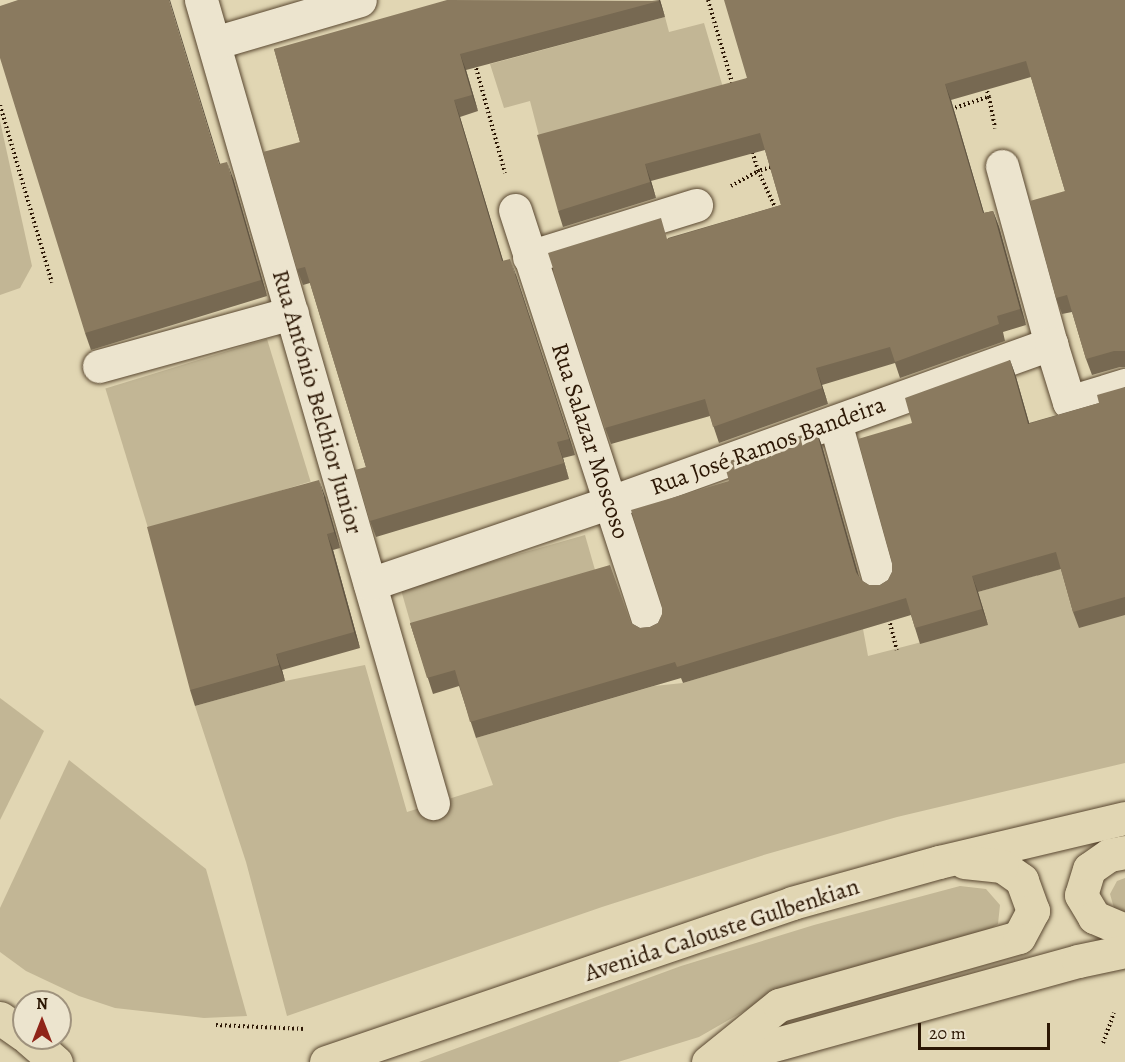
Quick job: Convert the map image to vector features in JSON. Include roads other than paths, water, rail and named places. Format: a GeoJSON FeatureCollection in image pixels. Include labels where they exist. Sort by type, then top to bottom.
{"type":"FeatureCollection","features":[{"type":"Feature","properties":{"kind":"main road","name":"Avenida Calouste Gulbenkian"},"geometry":{"type":"LineString","coordinates":[[326,1062],[792,903],[939,862],[1125,818]]}},
{"type":"Feature","properties":{"kind":"main road"},"geometry":{"type":"LineString","coordinates":[[1125,852],[1109,855],[1089,869],[1081,895],[1094,917],[1125,930]]}},
{"type":"Feature","properties":{"kind":"main road"},"geometry":{"type":"LineString","coordinates":[[710,1062],[778,1005],[1019,937],[1033,911],[1022,880],[1002,866],[939,862]]}},
{"type":"Feature","properties":{"kind":"main road"},"geometry":{"type":"LineString","coordinates":[[710,1062],[1078,961],[1125,951]]}},
{"type":"Feature","properties":{"kind":"main road"},"geometry":{"type":"LineString","coordinates":[[42,1050],[56,1062]]}},
{"type":"Feature","properties":{"kind":"street","name":"Rua António Belchior Junior"},"geometry":{"type":"LineString","coordinates":[[201,0],[433,803]]}},
{"type":"Feature","properties":{"kind":"street"},"geometry":{"type":"LineString","coordinates":[[214,43],[360,0]]}},
{"type":"Feature","properties":{"kind":"street"},"geometry":{"type":"LineString","coordinates":[[1002,166],[1051,344],[1070,402],[1125,385]]}},
{"type":"Feature","properties":{"kind":"street"},"geometry":{"type":"LineString","coordinates":[[529,257],[696,206]]}},
{"type":"Feature","properties":{"kind":"street","name":"Rua Salazar Moscoso"},"geometry":{"type":"LineString","coordinates":[[515,210],[650,626]]}},
{"type":"Feature","properties":{"kind":"street"},"geometry":{"type":"LineString","coordinates":[[99,366],[292,314]]}},
{"type":"Feature","properties":{"kind":"street","name":"Rua José Ramos Bandeira"},"geometry":{"type":"LineString","coordinates":[[370,584],[611,502],[1051,344]]}},
{"type":"Feature","properties":{"kind":"street"},"geometry":{"type":"LineString","coordinates":[[835,422],[880,583]]}}]}
